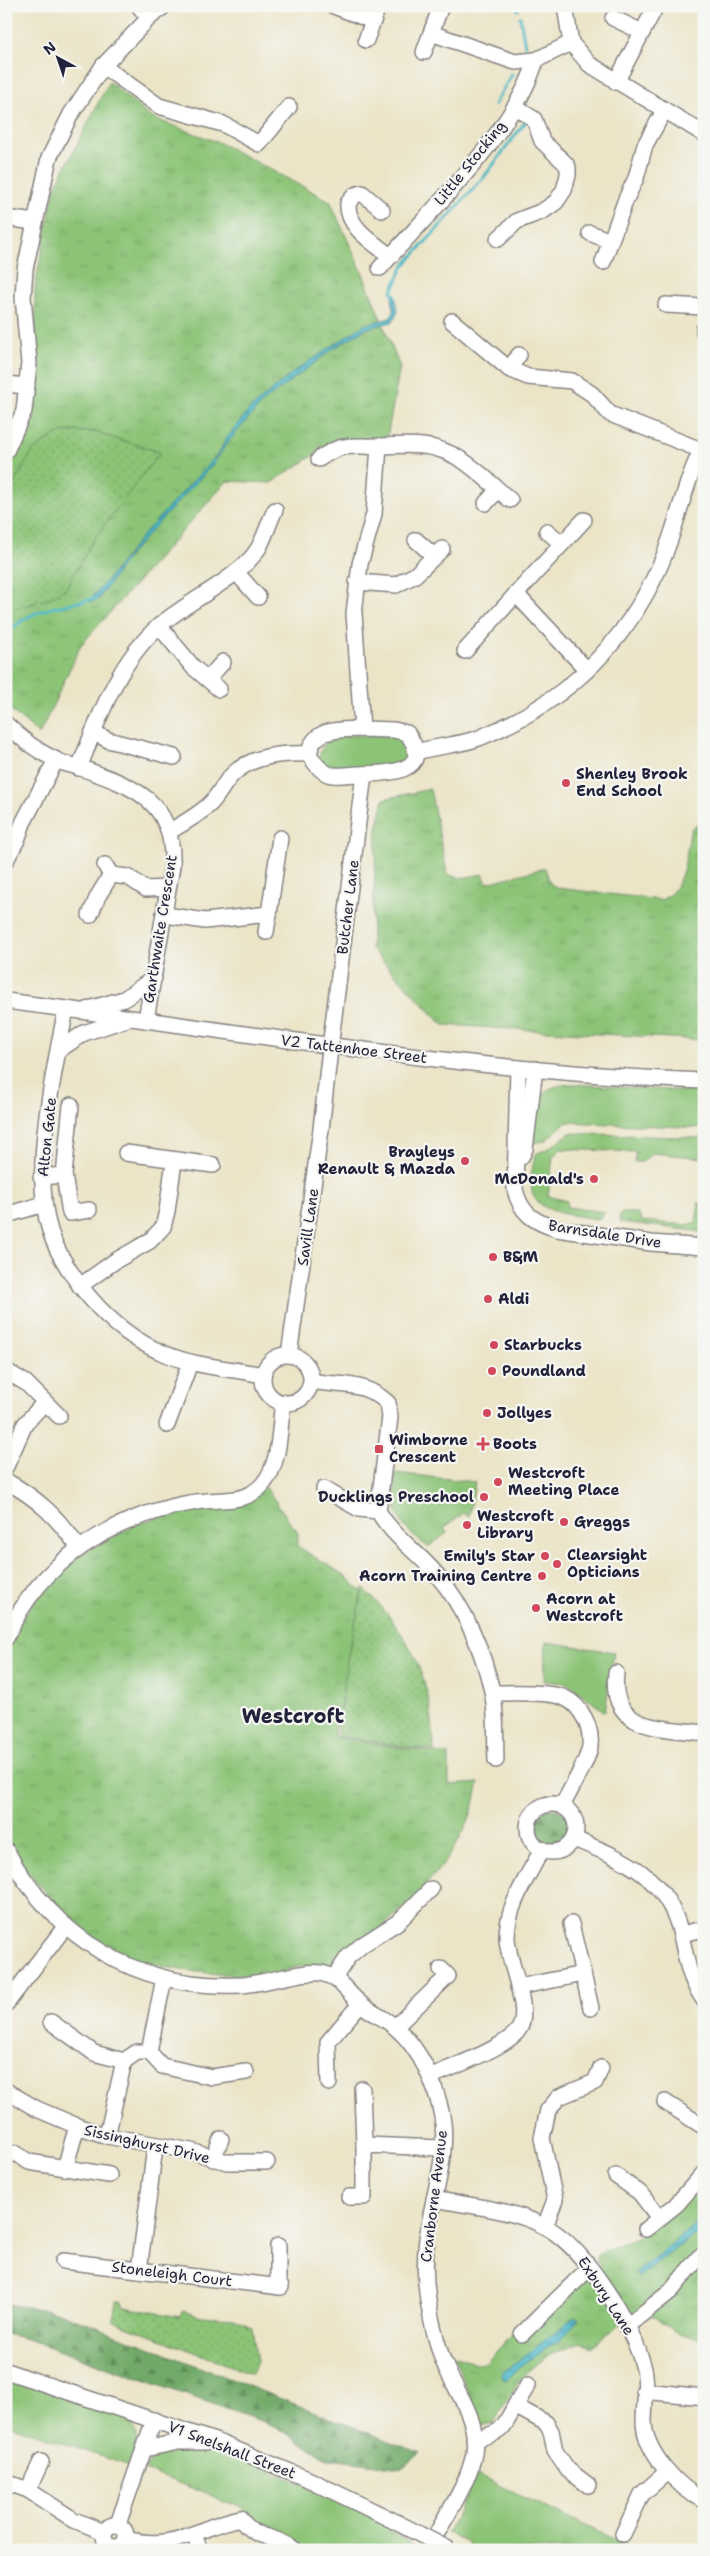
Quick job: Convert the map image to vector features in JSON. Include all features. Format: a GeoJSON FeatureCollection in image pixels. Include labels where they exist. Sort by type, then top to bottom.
{"type":"FeatureCollection","features":[{"type":"Feature","properties":{"kind":"street"},"geometry":{"type":"LineString","coordinates":[[139,6],[149,18]]}},
{"type":"Feature","properties":{"kind":"street"},"geometry":{"type":"LineString","coordinates":[[6,451],[24,412],[29,362],[23,297],[25,268],[49,158],[70,114],[103,66],[149,18],[164,6]]}},
{"type":"Feature","properties":{"kind":"street"},"geometry":{"type":"LineString","coordinates":[[334,6],[373,21]]}},
{"type":"Feature","properties":{"kind":"street"},"geometry":{"type":"LineString","coordinates":[[366,40],[378,6]]}},
{"type":"Feature","properties":{"kind":"street"},"geometry":{"type":"LineString","coordinates":[[424,52],[441,6]]}},
{"type":"Feature","properties":{"kind":"street"},"geometry":{"type":"LineString","coordinates":[[565,6],[571,43],[589,64],[703,133]]}},
{"type":"Feature","properties":{"kind":"street"},"geometry":{"type":"LineString","coordinates":[[616,82],[656,6]]}},
{"type":"Feature","properties":{"kind":"street"},"geometry":{"type":"LineString","coordinates":[[612,18],[642,32]]}},
{"type":"Feature","properties":{"kind":"street"},"geometry":{"type":"LineString","coordinates":[[431,33],[515,62],[536,60],[571,43]]}},
{"type":"Feature","properties":{"kind":"street","name":"Little Stocking"},"geometry":{"type":"LineString","coordinates":[[380,268],[485,150],[530,83],[536,60]]}},
{"type":"Feature","properties":{"kind":"street"},"geometry":{"type":"LineString","coordinates":[[103,66],[159,106],[223,124],[259,144],[289,107]]}},
{"type":"Feature","properties":{"kind":"street"},"geometry":{"type":"LineString","coordinates":[[498,239],[517,221],[543,211],[556,202],[564,190],[568,175],[568,167],[542,141],[534,119],[515,107]]}},
{"type":"Feature","properties":{"kind":"street"},"geometry":{"type":"LineString","coordinates":[[603,262],[636,178],[645,146],[664,111]]}},
{"type":"Feature","properties":{"kind":"street"},"geometry":{"type":"LineString","coordinates":[[382,210],[362,194],[355,195],[348,203],[348,210],[356,227],[390,256]]}},
{"type":"Feature","properties":{"kind":"street"},"geometry":{"type":"LineString","coordinates":[[6,218],[34,222]]}},
{"type":"Feature","properties":{"kind":"street"},"geometry":{"type":"LineString","coordinates":[[590,234],[610,241]]}},
{"type":"Feature","properties":{"kind":"street"},"geometry":{"type":"LineString","coordinates":[[666,305],[704,307]]}},
{"type":"Feature","properties":{"kind":"street"},"geometry":{"type":"LineString","coordinates":[[416,752],[478,738],[532,713],[562,693],[588,670],[612,644],[636,610],[659,569],[702,447],[610,414],[592,394],[572,381],[528,377],[509,368],[452,321]]}},
{"type":"Feature","properties":{"kind":"street"},"geometry":{"type":"LineString","coordinates":[[509,368],[519,355]]}},
{"type":"Feature","properties":{"kind":"street"},"geometry":{"type":"LineString","coordinates":[[6,384],[27,386]]}},
{"type":"Feature","properties":{"kind":"street"},"geometry":{"type":"LineString","coordinates":[[362,729],[354,627],[357,582],[374,514],[379,446]]}},
{"type":"Feature","properties":{"kind":"street"},"geometry":{"type":"LineString","coordinates":[[319,459],[335,448],[426,446],[453,454],[471,466],[510,500]]}},
{"type":"Feature","properties":{"kind":"street"},"geometry":{"type":"LineString","coordinates":[[486,503],[498,490]]}},
{"type":"Feature","properties":{"kind":"street"},"geometry":{"type":"LineString","coordinates":[[79,768],[110,692],[133,653],[159,626],[236,572],[258,549],[274,510]]}},
{"type":"Feature","properties":{"kind":"street"},"geometry":{"type":"LineString","coordinates":[[465,651],[584,520]]}},
{"type":"Feature","properties":{"kind":"street"},"geometry":{"type":"LineString","coordinates":[[547,531],[562,544]]}},
{"type":"Feature","properties":{"kind":"street"},"geometry":{"type":"LineString","coordinates":[[357,582],[396,585],[415,575],[438,553],[416,540]]}},
{"type":"Feature","properties":{"kind":"street"},"geometry":{"type":"LineString","coordinates":[[236,572],[248,588],[258,597]]}},
{"type":"Feature","properties":{"kind":"street"},"geometry":{"type":"LineString","coordinates":[[516,594],[588,670]]}},
{"type":"Feature","properties":{"kind":"street"},"geometry":{"type":"LineString","coordinates":[[159,626],[193,667],[214,684],[223,662]]}},
{"type":"Feature","properties":{"kind":"street","name":"Garthwaite Crescent"},"geometry":{"type":"LineString","coordinates":[[6,724],[21,739],[56,760],[126,784],[146,796],[162,815],[170,831],[173,848],[166,915],[154,978],[140,1019]]}},
{"type":"Feature","properties":{"kind":"street"},"geometry":{"type":"LineString","coordinates":[[362,729],[394,730],[407,733],[416,752],[414,760],[405,769],[391,774],[329,774],[315,764],[309,754],[312,742],[321,734],[333,731],[362,729]]}},
{"type":"Feature","properties":{"kind":"street"},"geometry":{"type":"LineString","coordinates":[[93,732],[108,740],[174,757]]}},
{"type":"Feature","properties":{"kind":"street"},"geometry":{"type":"LineString","coordinates":[[170,831],[194,818],[211,804],[233,774],[250,762],[273,755],[309,754]]}},
{"type":"Feature","properties":{"kind":"street"},"geometry":{"type":"LineString","coordinates":[[6,860],[56,760]]}},
{"type":"Feature","properties":{"kind":"street","name":"Butcher Lane"},"geometry":{"type":"LineString","coordinates":[[331,1040],[364,774]]}},
{"type":"Feature","properties":{"kind":"street"},"geometry":{"type":"LineString","coordinates":[[6,838],[23,823]]}},
{"type":"Feature","properties":{"kind":"street"},"geometry":{"type":"LineString","coordinates":[[266,932],[270,854],[280,838]]}},
{"type":"Feature","properties":{"kind":"street"},"geometry":{"type":"LineString","coordinates":[[90,916],[108,870],[128,877],[146,890],[168,888]]}},
{"type":"Feature","properties":{"kind":"street"},"geometry":{"type":"LineString","coordinates":[[166,915],[205,921],[268,914]]}},
{"type":"Feature","properties":{"kind":"street"},"geometry":{"type":"LineString","coordinates":[[83,1011],[124,999],[154,978]]}},
{"type":"Feature","properties":{"kind":"street","name":"V2 Tattenhoe Street"},"geometry":{"type":"LineString","coordinates":[[6,1001],[351,1050],[518,1068],[704,1081]]}},
{"type":"Feature","properties":{"kind":"street","name":"Alton Gate"},"geometry":{"type":"LineString","coordinates":[[66,1009],[41,1177],[50,1231],[61,1259],[80,1286],[126,1333],[162,1353],[190,1363],[263,1375]]}},
{"type":"Feature","properties":{"kind":"street"},"geometry":{"type":"LineString","coordinates":[[59,1050],[84,1033],[140,1019]]}},
{"type":"Feature","properties":{"kind":"street","name":"Savill Lane"},"geometry":{"type":"LineString","coordinates":[[289,1355],[294,1334],[331,1040]]}},
{"type":"Feature","properties":{"kind":"street","name":"Barnsdale Drive"},"geometry":{"type":"LineString","coordinates":[[518,1068],[517,1200],[530,1218],[542,1224],[651,1243],[704,1247]]}},
{"type":"Feature","properties":{"kind":"street","name":"Barnsdale Drive"},"geometry":{"type":"LineString","coordinates":[[516,1170],[525,1149],[534,1069]]}},
{"type":"Feature","properties":{"kind":"street"},"geometry":{"type":"LineString","coordinates":[[71,1105],[64,1175],[70,1213],[89,1210]]}},
{"type":"Feature","properties":{"kind":"street"},"geometry":{"type":"LineString","coordinates":[[126,1153],[213,1165]]}},
{"type":"Feature","properties":{"kind":"street"},"geometry":{"type":"LineString","coordinates":[[80,1286],[115,1261],[150,1242],[163,1227],[168,1211],[174,1161]]}},
{"type":"Feature","properties":{"kind":"street"},"geometry":{"type":"LineString","coordinates":[[41,1177],[64,1175]]}},
{"type":"Feature","properties":{"kind":"street"},"geometry":{"type":"LineString","coordinates":[[6,1215],[44,1204]]}},
{"type":"Feature","properties":{"kind":"street"},"geometry":{"type":"LineString","coordinates":[[282,1355],[289,1355],[306,1363],[312,1381],[305,1396],[291,1403],[283,1403],[270,1396],[265,1390],[263,1375],[269,1362],[282,1355]]}},
{"type":"Feature","properties":{"kind":"street"},"geometry":{"type":"LineString","coordinates":[[166,1415],[190,1363]]}},
{"type":"Feature","properties":{"kind":"street"},"geometry":{"type":"LineString","coordinates":[[6,1371],[26,1383],[59,1416]]}},
{"type":"Feature","properties":{"kind":"street"},"geometry":{"type":"LineString","coordinates":[[312,1381],[359,1385],[378,1395],[388,1403],[390,1417],[378,1511],[387,1527],[450,1590],[481,1655],[492,1693],[496,1760]]}},
{"type":"Feature","properties":{"kind":"street"},"geometry":{"type":"LineString","coordinates":[[6,1466],[25,1424],[44,1403]]}},
{"type":"Feature","properties":{"kind":"street"},"geometry":{"type":"LineString","coordinates":[[7,1635],[33,1592],[56,1567],[79,1548],[118,1525],[146,1514],[198,1502],[238,1500],[250,1495],[264,1483],[273,1468],[283,1403]]}},
{"type":"Feature","properties":{"kind":"street"},"geometry":{"type":"LineString","coordinates":[[6,1481],[31,1495],[54,1515],[79,1548]]}},
{"type":"Feature","properties":{"kind":"street"},"geometry":{"type":"LineString","coordinates":[[324,1489],[360,1509],[378,1511]]}},
{"type":"Feature","properties":{"kind":"street"},"geometry":{"type":"LineString","coordinates":[[616,1672],[614,1689],[616,1699],[628,1718],[647,1725],[704,1734]]}},
{"type":"Feature","properties":{"kind":"street"},"geometry":{"type":"LineString","coordinates":[[492,1693],[528,1693],[565,1697],[581,1711],[589,1729],[590,1748],[562,1806]]}},
{"type":"Feature","properties":{"kind":"street"},"geometry":{"type":"LineString","coordinates":[[556,1804],[562,1806],[574,1816],[576,1831],[574,1839],[560,1850],[542,1849],[532,1840],[528,1827],[529,1821],[537,1809],[542,1806],[556,1804]]}},
{"type":"Feature","properties":{"kind":"street"},"geometry":{"type":"LineString","coordinates":[[574,1839],[640,1870],[663,1894],[681,1934],[687,1969],[704,2000]]}},
{"type":"Feature","properties":{"kind":"street"},"geometry":{"type":"LineString","coordinates":[[430,2077],[509,2041],[520,2028],[524,2014],[509,1958],[507,1935],[511,1911],[542,1849]]}},
{"type":"Feature","properties":{"kind":"street"},"geometry":{"type":"LineString","coordinates":[[6,1850],[10,1866],[65,1927],[81,1940],[130,1968],[164,1978],[213,1985],[272,1982],[303,1974],[322,1973],[334,1978],[348,1957],[362,1945],[398,1922],[431,1889]]}},
{"type":"Feature","properties":{"kind":"street"},"geometry":{"type":"LineString","coordinates":[[571,1924],[591,2008]]}},
{"type":"Feature","properties":{"kind":"street"},"geometry":{"type":"LineString","coordinates":[[6,2004],[65,1927]]}},
{"type":"Feature","properties":{"kind":"street"},"geometry":{"type":"LineString","coordinates":[[681,1934],[704,1929]]}},
{"type":"Feature","properties":{"kind":"street"},"geometry":{"type":"LineString","coordinates":[[395,2027],[448,1976],[441,1969]]}},
{"type":"Feature","properties":{"kind":"street"},"geometry":{"type":"LineString","coordinates":[[518,1987],[583,1974]]}},
{"type":"Feature","properties":{"kind":"street"},"geometry":{"type":"LineString","coordinates":[[149,2052],[164,1978]]}},
{"type":"Feature","properties":{"kind":"street","name":"Cranborne Avenue"},"geometry":{"type":"LineString","coordinates":[[334,1978],[360,2004],[395,2027],[414,2047],[430,2077],[442,2117],[442,2148],[427,2234],[425,2266],[428,2304],[443,2360],[467,2407],[474,2426],[474,2439],[470,2470],[428,2550]]}},
{"type":"Feature","properties":{"kind":"street"},"geometry":{"type":"LineString","coordinates":[[329,2083],[328,2042],[360,2004]]}},
{"type":"Feature","properties":{"kind":"street"},"geometry":{"type":"LineString","coordinates":[[52,2022],[94,2054],[124,2060],[137,2052],[149,2052],[162,2066],[212,2077],[246,2072]]}},
{"type":"Feature","properties":{"kind":"street"},"geometry":{"type":"LineString","coordinates":[[107,2136],[124,2060]]}},
{"type":"Feature","properties":{"kind":"street"},"geometry":{"type":"LineString","coordinates":[[545,2226],[556,2200],[542,2138],[548,2110],[559,2097],[601,2086],[601,2068]]}},
{"type":"Feature","properties":{"kind":"street"},"geometry":{"type":"LineString","coordinates":[[349,2197],[364,2197],[362,2089]]}},
{"type":"Feature","properties":{"kind":"street","name":"Sissinghurst Drive"},"geometry":{"type":"LineString","coordinates":[[6,2092],[37,2109],[76,2126],[107,2136],[155,2147],[191,2152],[227,2162],[267,2162]]}},
{"type":"Feature","properties":{"kind":"street"},"geometry":{"type":"LineString","coordinates":[[666,2102],[704,2128]]}},
{"type":"Feature","properties":{"kind":"street"},"geometry":{"type":"LineString","coordinates":[[65,2168],[76,2126]]}},
{"type":"Feature","properties":{"kind":"street"},"geometry":{"type":"LineString","coordinates":[[213,2159],[221,2139]]}},
{"type":"Feature","properties":{"kind":"street"},"geometry":{"type":"LineString","coordinates":[[364,2146],[442,2148]]}},
{"type":"Feature","properties":{"kind":"street"},"geometry":{"type":"LineString","coordinates":[[139,2270],[155,2147]]}},
{"type":"Feature","properties":{"kind":"street"},"geometry":{"type":"LineString","coordinates":[[15,2153],[30,2162],[109,2175]]}},
{"type":"Feature","properties":{"kind":"street"},"geometry":{"type":"LineString","coordinates":[[646,2229],[676,2205],[704,2173]]}},
{"type":"Feature","properties":{"kind":"street"},"geometry":{"type":"LineString","coordinates":[[616,2176],[640,2193],[659,2218]]}},
{"type":"Feature","properties":{"kind":"street","name":"Exbury Lane"},"geometry":{"type":"LineString","coordinates":[[434,2199],[520,2216],[545,2226],[574,2247],[627,2326],[638,2347],[645,2372],[644,2425],[651,2445],[667,2472],[683,2488],[704,2501]]}},
{"type":"Feature","properties":{"kind":"street","name":"Stoneleigh Court"},"geometry":{"type":"LineString","coordinates":[[63,2261],[279,2287],[278,2246]]}},
{"type":"Feature","properties":{"kind":"street"},"geometry":{"type":"LineString","coordinates":[[627,2326],[671,2291],[699,2257],[704,2256]]}},
{"type":"Feature","properties":{"kind":"street"},"geometry":{"type":"LineString","coordinates":[[522,2334],[589,2268]]}},
{"type":"Feature","properties":{"kind":"street","name":"V1 Snelshall Street"},"geometry":{"type":"LineString","coordinates":[[6,2370],[215,2442],[310,2480],[450,2550]]}},
{"type":"Feature","properties":{"kind":"street"},"geometry":{"type":"LineString","coordinates":[[474,2439],[495,2435],[503,2428],[528,2385]]}},
{"type":"Feature","properties":{"kind":"street"},"geometry":{"type":"LineString","coordinates":[[644,2391],[704,2398]]}},
{"type":"Feature","properties":{"kind":"street"},"geometry":{"type":"LineString","coordinates":[[515,2406],[546,2422],[551,2431],[555,2451],[568,2470],[588,2485]]}},
{"type":"Feature","properties":{"kind":"street"},"geometry":{"type":"LineString","coordinates":[[118,2524],[154,2420]]}},
{"type":"Feature","properties":{"kind":"street"},"geometry":{"type":"LineString","coordinates":[[145,2449],[178,2442],[215,2442]]}},
{"type":"Feature","properties":{"kind":"street"},"geometry":{"type":"LineString","coordinates":[[28,2490],[41,2462]]}},
{"type":"Feature","properties":{"kind":"street"},"geometry":{"type":"LineString","coordinates":[[623,2534],[642,2494],[667,2472]]}},
{"type":"Feature","properties":{"kind":"street"},"geometry":{"type":"LineString","coordinates":[[6,2482],[28,2490],[74,2520],[104,2532]]}},
{"type":"Feature","properties":{"kind":"street"},"geometry":{"type":"LineString","coordinates":[[126,2539],[159,2544],[194,2535],[220,2522],[240,2518],[246,2527],[256,2535],[272,2536],[294,2550]]}},
{"type":"Feature","properties":{"kind":"street"},"geometry":{"type":"LineString","coordinates":[[118,2524],[124,2528],[126,2539],[121,2545],[110,2548],[103,2538],[104,2532],[108,2526],[118,2524]]}},
{"type":"Feature","properties":{"kind":"street"},"geometry":{"type":"LineString","coordinates":[[194,2535],[200,2550]]}},
{"type":"Feature","properties":{"kind":"green space"},"geometry":{"type":"Polygon","coordinates":[[[109,82],[150,117],[220,143],[330,201],[363,274],[400,367],[387,437],[327,447],[271,483],[227,481],[81,645],[39,735],[6,706],[6,435],[23,437],[28,431],[36,360],[35,285],[55,187],[109,82]]]}},
{"type":"Feature","properties":{"kind":"green space"},"geometry":{"type":"Polygon","coordinates":[[[72,431],[94,432],[160,452],[94,539],[66,588],[50,598],[18,608],[6,619],[6,496],[33,451],[55,435],[72,431]]]}},
{"type":"Feature","properties":{"kind":"green space"},"geometry":{"type":"Polygon","coordinates":[[[344,736],[403,737],[411,746],[407,764],[331,770],[319,760],[321,751],[330,740],[344,736]]]}},
{"type":"Feature","properties":{"kind":"green space"},"geometry":{"type":"Polygon","coordinates":[[[430,789],[447,873],[455,877],[483,874],[487,883],[545,868],[550,883],[557,888],[661,900],[669,895],[680,879],[691,829],[704,821],[704,1040],[443,1025],[371,949],[377,829],[384,799],[430,789]]]}},
{"type":"Feature","properties":{"kind":"green space"},"geometry":{"type":"Polygon","coordinates":[[[573,1084],[704,1092],[704,1128],[566,1122],[545,1141],[533,1143],[536,1110],[543,1094],[559,1085],[573,1084]]]}},
{"type":"Feature","properties":{"kind":"green space"},"geometry":{"type":"Polygon","coordinates":[[[570,1133],[704,1138],[704,1158],[653,1153],[642,1162],[634,1162],[636,1152],[561,1149],[553,1157],[548,1196],[567,1201],[567,1207],[605,1212],[600,1218],[595,1219],[565,1214],[546,1208],[538,1202],[533,1195],[531,1177],[535,1154],[549,1148],[570,1133]]]}},
{"type":"Feature","properties":{"kind":"green space"},"geometry":{"type":"Polygon","coordinates":[[[699,1202],[704,1210],[704,1232],[620,1222],[619,1216],[622,1213],[637,1213],[642,1221],[688,1225],[696,1222],[699,1202]]]}},
{"type":"Feature","properties":{"kind":"green space"},"geometry":{"type":"Polygon","coordinates":[[[396,1473],[475,1482],[469,1517],[464,1513],[444,1528],[447,1533],[428,1547],[409,1532],[398,1516],[394,1497],[396,1473]]]}},
{"type":"Feature","properties":{"kind":"green space"},"geometry":{"type":"Polygon","coordinates":[[[266,1488],[298,1533],[297,1546],[344,1575],[362,1592],[334,1737],[449,1755],[449,1785],[479,1783],[469,1819],[458,1842],[444,1863],[411,1901],[335,1968],[304,1966],[290,1969],[276,1976],[206,1973],[174,1969],[146,1962],[118,1951],[92,1935],[65,1913],[39,1885],[11,1847],[6,1835],[5,1822],[6,1652],[15,1629],[46,1584],[79,1555],[139,1523],[266,1488]]]}},
{"type":"Feature","properties":{"kind":"green space"},"geometry":{"type":"Polygon","coordinates":[[[363,1588],[395,1623],[407,1642],[416,1662],[424,1682],[429,1704],[433,1727],[434,1751],[337,1736],[347,1659],[363,1588]]]}},
{"type":"Feature","properties":{"kind":"green space"},"geometry":{"type":"Polygon","coordinates":[[[546,1642],[614,1652],[605,1712],[567,1683],[544,1681],[546,1642]]]}},
{"type":"Feature","properties":{"kind":"green space"},"geometry":{"type":"Polygon","coordinates":[[[552,1809],[559,1810],[565,1814],[569,1820],[569,1834],[565,1840],[559,1844],[552,1845],[545,1844],[539,1840],[535,1834],[534,1827],[535,1820],[539,1814],[545,1810],[552,1809]]]}},
{"type":"Feature","properties":{"kind":"green space"},"geometry":{"type":"Polygon","coordinates":[[[704,2188],[704,2250],[659,2294],[591,2347],[582,2342],[537,2363],[519,2382],[493,2424],[481,2427],[454,2355],[476,2363],[487,2362],[512,2334],[520,2341],[554,2313],[553,2309],[578,2283],[600,2265],[596,2260],[599,2254],[637,2238],[704,2188]]]}},
{"type":"Feature","properties":{"kind":"green space"},"geometry":{"type":"Polygon","coordinates":[[[704,2261],[704,2339],[682,2335],[651,2316],[704,2261]]]}},
{"type":"Feature","properties":{"kind":"green space"},"geometry":{"type":"Polygon","coordinates":[[[116,2300],[121,2301],[124,2307],[180,2317],[184,2311],[201,2317],[234,2319],[252,2327],[257,2362],[252,2374],[113,2321],[116,2300]]]}},
{"type":"Feature","properties":{"kind":"green space"},"geometry":{"type":"Polygon","coordinates":[[[6,2304],[56,2311],[420,2453],[402,2468],[328,2459],[275,2426],[27,2339],[6,2334],[6,2304]]]}},
{"type":"Feature","properties":{"kind":"green space"},"geometry":{"type":"Polygon","coordinates":[[[6,2379],[124,2414],[133,2427],[136,2438],[130,2466],[6,2424],[6,2379]]]}},
{"type":"Feature","properties":{"kind":"green space"},"geometry":{"type":"Polygon","coordinates":[[[184,2446],[212,2448],[231,2454],[334,2498],[392,2527],[389,2531],[424,2550],[304,2550],[284,2535],[260,2530],[240,2507],[145,2470],[154,2453],[184,2446]]]}},
{"type":"Feature","properties":{"kind":"green space"},"geometry":{"type":"Polygon","coordinates":[[[477,2475],[637,2550],[473,2550],[469,2548],[470,2544],[446,2532],[456,2517],[477,2475]]]}},
{"type":"Feature","properties":{"kind":"water"},"geometry":{"type":"Polygon","coordinates":[[[395,294],[398,312],[392,322],[365,329],[333,349],[264,401],[227,443],[214,463],[129,555],[98,600],[90,602],[89,600],[142,536],[219,453],[226,439],[250,409],[296,370],[364,325],[390,318],[394,312],[392,297],[395,294]]]}},
{"type":"Feature","properties":{"kind":"water"},"geometry":{"type":"Polygon","coordinates":[[[704,2217],[704,2235],[693,2236],[638,2277],[635,2274],[704,2217]]]}},
{"type":"Feature","properties":{"kind":"water"},"geometry":{"type":"Polygon","coordinates":[[[575,2317],[579,2319],[559,2341],[525,2362],[507,2380],[502,2379],[501,2374],[575,2317]]]}},
{"type":"Feature","properties":{"kind":"waterway"},"geometry":{"type":"LineString","coordinates":[[520,17],[525,46]]}},
{"type":"Feature","properties":{"kind":"waterway"},"geometry":{"type":"LineString","coordinates":[[494,105],[512,74]]}},
{"type":"Feature","properties":{"kind":"waterway"},"geometry":{"type":"LineString","coordinates":[[395,297],[392,291],[403,267],[484,177],[526,121]]}},
{"type":"Feature","properties":{"kind":"waterway"},"geometry":{"type":"LineString","coordinates":[[6,634],[25,618],[35,613],[91,599]]}},
{"type":"Feature","properties":{"kind":"place","name":"Shenley Brook End School"},"geometry":{"type":"Point","coordinates":[566,783]}},
{"type":"Feature","properties":{"kind":"place","name":"Brayleys Renault & Mazda"},"geometry":{"type":"Point","coordinates":[465,1161]}},
{"type":"Feature","properties":{"kind":"place","name":"McDonald's"},"geometry":{"type":"Point","coordinates":[594,1179]}},
{"type":"Feature","properties":{"kind":"place","name":"B&M"},"geometry":{"type":"Point","coordinates":[493,1257]}},
{"type":"Feature","properties":{"kind":"place","name":"Aldi"},"geometry":{"type":"Point","coordinates":[488,1299]}},
{"type":"Feature","properties":{"kind":"place","name":"Starbucks"},"geometry":{"type":"Point","coordinates":[494,1345]}},
{"type":"Feature","properties":{"kind":"place","name":"Poundland"},"geometry":{"type":"Point","coordinates":[492,1371]}},
{"type":"Feature","properties":{"kind":"place","name":"Jollyes"},"geometry":{"type":"Point","coordinates":[487,1413]}},
{"type":"Feature","properties":{"kind":"place","name":"Boots"},"geometry":{"type":"Point","coordinates":[483,1444]}},
{"type":"Feature","properties":{"kind":"place","name":"Wimborne Crescent"},"geometry":{"type":"Point","coordinates":[379,1449]}},
{"type":"Feature","properties":{"kind":"place","name":"Westcroft Meeting Place"},"geometry":{"type":"Point","coordinates":[498,1482]}},
{"type":"Feature","properties":{"kind":"place","name":"Ducklings Preschool"},"geometry":{"type":"Point","coordinates":[484,1497]}},
{"type":"Feature","properties":{"kind":"place","name":"Greggs"},"geometry":{"type":"Point","coordinates":[564,1522]}},
{"type":"Feature","properties":{"kind":"place","name":"Westcroft Library"},"geometry":{"type":"Point","coordinates":[467,1525]}},
{"type":"Feature","properties":{"kind":"place","name":"Emily's Star"},"geometry":{"type":"Point","coordinates":[545,1556]}},
{"type":"Feature","properties":{"kind":"place","name":"Clearsight Opticians"},"geometry":{"type":"Point","coordinates":[557,1564]}},
{"type":"Feature","properties":{"kind":"place","name":"Acorn Training Centre"},"geometry":{"type":"Point","coordinates":[542,1576]}},
{"type":"Feature","properties":{"kind":"place","name":"Acorn at Westcroft"},"geometry":{"type":"Point","coordinates":[536,1608]}},
{"type":"Feature","properties":{"kind":"district","name":"Westcroft"},"geometry":{"type":"Point","coordinates":[293,1716]}}]}
